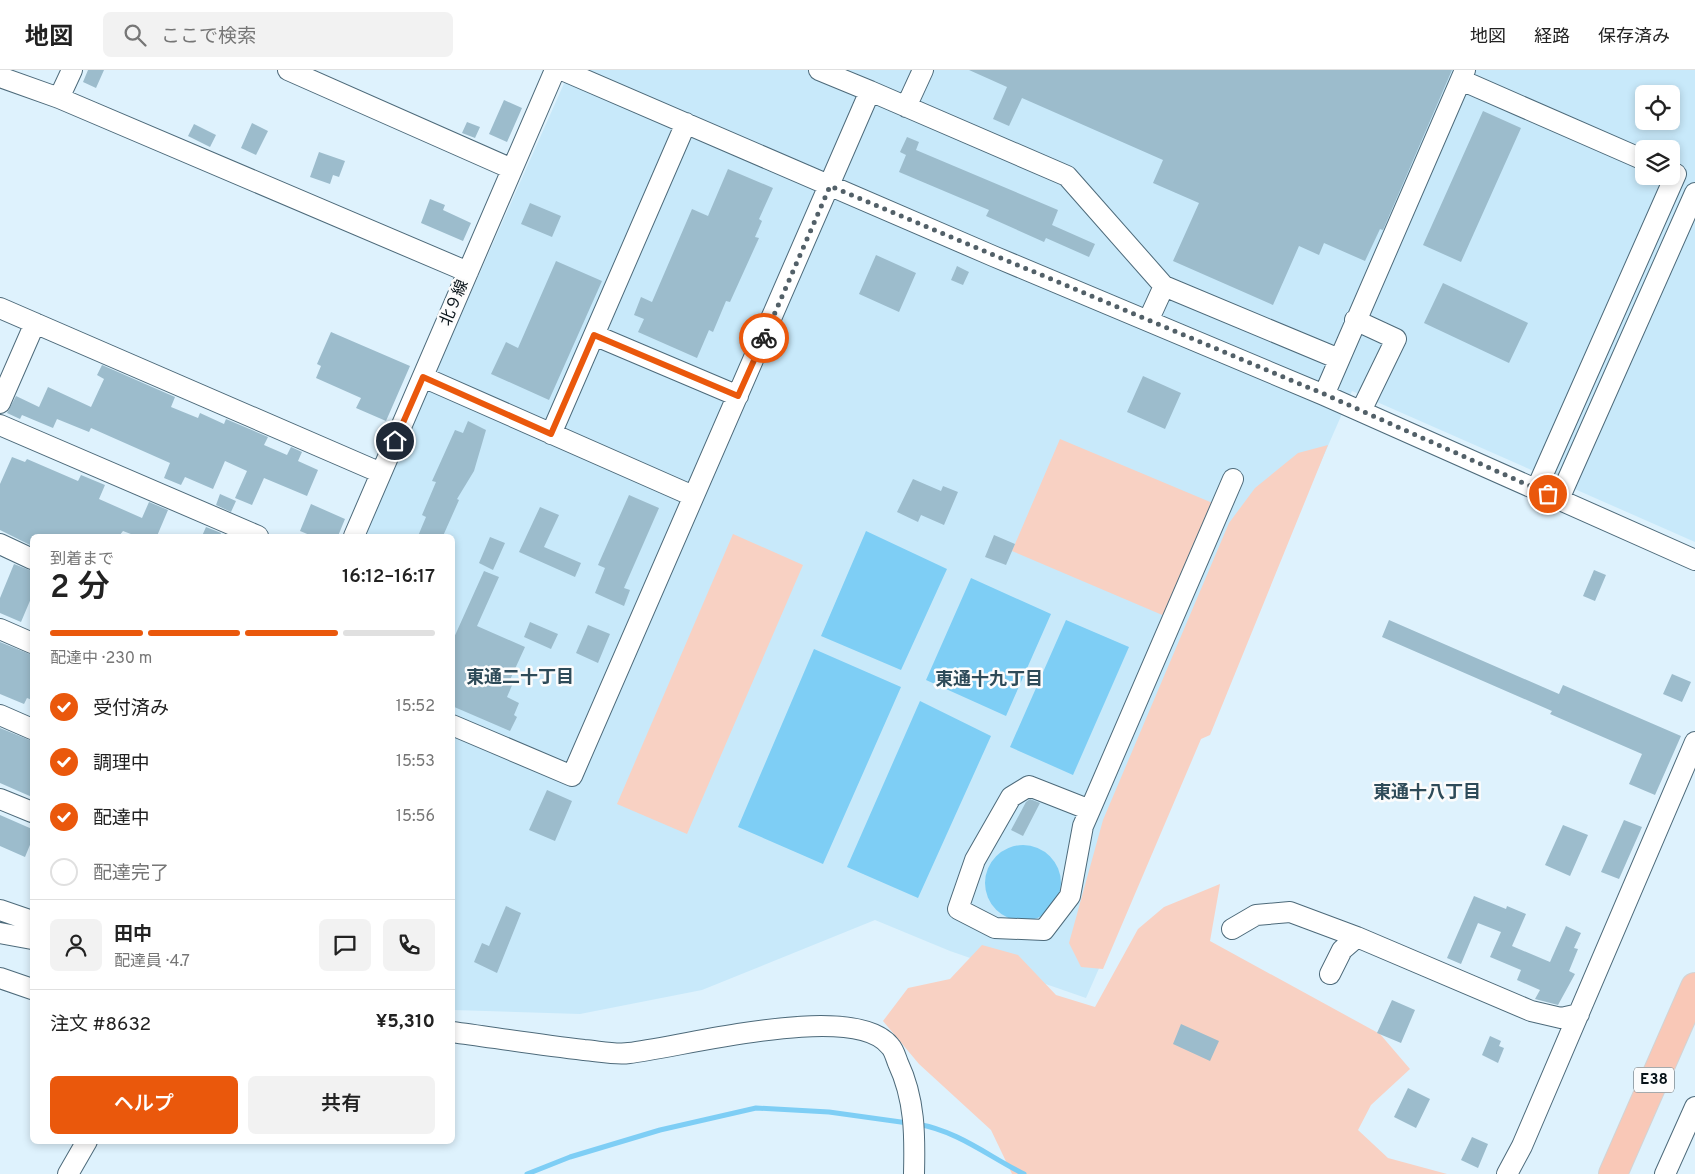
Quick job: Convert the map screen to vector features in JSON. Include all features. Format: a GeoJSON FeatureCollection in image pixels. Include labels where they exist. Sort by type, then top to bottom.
{"type":"FeatureCollection","features":[{"type":"Feature","properties":{"kind":"highway","name":"E38"},"geometry":{"type":"LineString","coordinates":[[1613,1174],[1695,987]]}},
{"type":"Feature","properties":{"kind":"street"},"geometry":{"type":"LineString","coordinates":[[59,98],[72,70]]}},
{"type":"Feature","properties":{"kind":"street"},"geometry":{"type":"LineString","coordinates":[[288,70],[312,75],[512,169]]}},
{"type":"Feature","properties":{"kind":"street","name":"北９線"},"geometry":{"type":"LineString","coordinates":[[355,534],[555,70]]}},
{"type":"Feature","properties":{"kind":"street"},"geometry":{"type":"LineString","coordinates":[[562,70],[830,186],[1324,394],[1695,560]]}},
{"type":"Feature","properties":{"kind":"street"},"geometry":{"type":"LineString","coordinates":[[820,70],[1067,176],[1164,286],[1339,359]]}},
{"type":"Feature","properties":{"kind":"street"},"geometry":{"type":"LineString","coordinates":[[906,107],[923,70]]}},
{"type":"Feature","properties":{"kind":"street"},"geometry":{"type":"LineString","coordinates":[[1324,394],[1463,75],[1635,156]]}},
{"type":"Feature","properties":{"kind":"street"},"geometry":{"type":"LineString","coordinates":[[0,77],[59,98],[468,272]]}},
{"type":"Feature","properties":{"kind":"street"},"geometry":{"type":"LineString","coordinates":[[455,726],[572,776],[692,496],[738,396],[870,91]]}},
{"type":"Feature","properties":{"kind":"street"},"geometry":{"type":"LineString","coordinates":[[551,434],[686,123]]}},
{"type":"Feature","properties":{"kind":"street"},"geometry":{"type":"LineString","coordinates":[[1680,176],[1695,182]]}},
{"type":"Feature","properties":{"kind":"street"},"geometry":{"type":"LineString","coordinates":[[1536,490],[1668,185]]}},
{"type":"Feature","properties":{"kind":"street"},"geometry":{"type":"LineString","coordinates":[[1559,499],[1695,193]]}},
{"type":"Feature","properties":{"kind":"street"},"geometry":{"type":"LineString","coordinates":[[1148,321],[1164,286]]}},
{"type":"Feature","properties":{"kind":"street"},"geometry":{"type":"LineString","coordinates":[[0,308],[381,473]]}},
{"type":"Feature","properties":{"kind":"street"},"geometry":{"type":"LineString","coordinates":[[1355,320],[1396,339],[1361,411]]}},
{"type":"Feature","properties":{"kind":"street"},"geometry":{"type":"LineString","coordinates":[[0,403],[35,323]]}},
{"type":"Feature","properties":{"kind":"street"},"geometry":{"type":"LineString","coordinates":[[594,335],[738,396]]}},
{"type":"Feature","properties":{"kind":"street"},"geometry":{"type":"LineString","coordinates":[[423,377],[692,496]]}},
{"type":"Feature","properties":{"kind":"street"},"geometry":{"type":"LineString","coordinates":[[0,425],[253,534]]}},
{"type":"Feature","properties":{"kind":"street"},"geometry":{"type":"LineString","coordinates":[[1090,810],[1029,786],[1011,796],[975,860],[958,909],[994,928],[1044,930],[1070,896],[1083,826],[1090,810],[1233,479]]}},
{"type":"Feature","properties":{"kind":"street"},"geometry":{"type":"LineString","coordinates":[[0,544],[30,557]]}},
{"type":"Feature","properties":{"kind":"street"},"geometry":{"type":"LineString","coordinates":[[0,629],[30,642]]}},
{"type":"Feature","properties":{"kind":"street"},"geometry":{"type":"LineString","coordinates":[[0,715],[30,728]]}},
{"type":"Feature","properties":{"kind":"street"},"geometry":{"type":"LineString","coordinates":[[1507,1174],[1522,1146],[1580,1014],[1695,742]]}},
{"type":"Feature","properties":{"kind":"street"},"geometry":{"type":"LineString","coordinates":[[0,798],[30,811]]}},
{"type":"Feature","properties":{"kind":"street"},"geometry":{"type":"LineString","coordinates":[[0,910],[30,920]]}},
{"type":"Feature","properties":{"kind":"street"},"geometry":{"type":"LineString","coordinates":[[1232,929],[1256,916],[1290,912],[1442,971],[1532,1011],[1561,1018],[1580,1014]]}},
{"type":"Feature","properties":{"kind":"street"},"geometry":{"type":"LineString","coordinates":[[0,933],[30,940]]}},
{"type":"Feature","properties":{"kind":"street"},"geometry":{"type":"LineString","coordinates":[[1330,974],[1342,950],[1357,937]]}},
{"type":"Feature","properties":{"kind":"street"},"geometry":{"type":"LineString","coordinates":[[0,978],[30,989]]}},
{"type":"Feature","properties":{"kind":"street"},"geometry":{"type":"LineString","coordinates":[[455,1032],[556,1047],[627,1054],[772,1030],[816,1026],[857,1028],[874,1033],[890,1046],[908,1083],[912,1101],[914,1174]]}},
{"type":"Feature","properties":{"kind":"street"},"geometry":{"type":"LineString","coordinates":[[1665,1174],[1695,1107]]}},
{"type":"Feature","properties":{"kind":"street"},"geometry":{"type":"LineString","coordinates":[[68,1174],[85,1144]]}},
{"type":"Feature","properties":{"kind":"shaded area"},"geometry":{"type":"Polygon","coordinates":[[[570,70],[1695,70],[1695,542],[1352,391],[1086,998],[950,951],[875,920],[702,990],[580,1014],[455,1010],[455,534],[364,534],[570,70]]]}},
{"type":"Feature","properties":{"kind":"shaded area"},"geometry":{"type":"Polygon","coordinates":[[[1060,439],[1215,504],[1167,617],[1012,551],[1060,439]]]}},
{"type":"Feature","properties":{"kind":"shaded area"},"geometry":{"type":"Polygon","coordinates":[[[1328,445],[1210,735],[1201,739],[1103,969],[1081,967],[1069,943],[1103,820],[1229,523],[1255,488],[1298,453],[1328,445]]]}},
{"type":"Feature","properties":{"kind":"shaded area"},"geometry":{"type":"Polygon","coordinates":[[[733,534],[803,565],[687,834],[617,804],[733,534]]]}},
{"type":"Feature","properties":{"kind":"shaded area"},"geometry":{"type":"Polygon","coordinates":[[[1220,884],[1210,941],[1380,1034],[1410,1069],[1371,1105],[1358,1130],[1388,1158],[1447,1174],[1012,1174],[991,1130],[919,1064],[883,1021],[908,988],[950,979],[982,945],[1018,955],[1056,995],[1095,1007],[1138,929],[1164,907],[1220,884]]]}},
{"type":"Feature","properties":{"kind":"water"},"geometry":{"type":"Polygon","coordinates":[[[866,531],[947,569],[901,670],[821,636],[866,531]]]}},
{"type":"Feature","properties":{"kind":"water"},"geometry":{"type":"Polygon","coordinates":[[[971,578],[1051,614],[1006,716],[926,680],[971,578]]]}},
{"type":"Feature","properties":{"kind":"water"},"geometry":{"type":"Polygon","coordinates":[[[1066,620],[1129,647],[1073,775],[1010,747],[1066,620]]]}},
{"type":"Feature","properties":{"kind":"water"},"geometry":{"type":"Polygon","coordinates":[[[814,649],[901,687],[823,864],[738,827],[814,649]]]}},
{"type":"Feature","properties":{"kind":"water"},"geometry":{"type":"Polygon","coordinates":[[[920,701],[991,736],[918,898],[847,867],[920,701]]]}},
{"type":"Feature","properties":{"kind":"water"},"geometry":{"type":"Polygon","coordinates":[[[1023,845],[1038,848],[1050,856],[1058,868],[1061,883],[1058,898],[1050,910],[1038,918],[1023,921],[1008,918],[996,910],[988,898],[985,883],[988,868],[996,856],[1008,848],[1023,845]]]}},
{"type":"Feature","properties":{"kind":"building"},"geometry":{"type":"Polygon","coordinates":[[[88,70],[104,70],[96,88],[83,82],[88,70]]]}},
{"type":"Feature","properties":{"kind":"building"},"geometry":{"type":"Polygon","coordinates":[[[969,70],[1452,70],[1383,230],[1380,229],[1365,261],[1324,243],[1319,255],[1299,246],[1273,305],[1173,261],[1199,203],[1153,183],[1163,160],[1022,98],[1009,126],[993,119],[1007,87],[969,70]]]}},
{"type":"Feature","properties":{"kind":"building"},"geometry":{"type":"Polygon","coordinates":[[[504,100],[522,108],[507,142],[489,134],[504,100]]]}},
{"type":"Feature","properties":{"kind":"building"},"geometry":{"type":"Polygon","coordinates":[[[1483,111],[1521,128],[1461,262],[1423,245],[1483,111]]]}},
{"type":"Feature","properties":{"kind":"building"},"geometry":{"type":"Polygon","coordinates":[[[467,122],[480,127],[475,138],[462,133],[467,122]]]}},
{"type":"Feature","properties":{"kind":"building"},"geometry":{"type":"Polygon","coordinates":[[[252,123],[268,131],[256,155],[241,148],[252,123]]]}},
{"type":"Feature","properties":{"kind":"building"},"geometry":{"type":"Polygon","coordinates":[[[194,124],[216,135],[210,147],[188,136],[194,124]]]}},
{"type":"Feature","properties":{"kind":"building"},"geometry":{"type":"Polygon","coordinates":[[[907,137],[919,142],[916,150],[1058,210],[1052,225],[1095,244],[1089,257],[1046,238],[1044,242],[986,216],[989,210],[899,172],[906,155],[900,152],[907,137]]]}},
{"type":"Feature","properties":{"kind":"building"},"geometry":{"type":"Polygon","coordinates":[[[319,152],[345,161],[339,177],[333,175],[330,184],[310,177],[319,152]]]}},
{"type":"Feature","properties":{"kind":"building"},"geometry":{"type":"Polygon","coordinates":[[[728,169],[773,188],[759,219],[762,221],[755,237],[759,238],[730,302],[726,301],[713,332],[709,330],[697,358],[638,332],[644,319],[634,315],[641,297],[652,302],[692,209],[708,216],[728,169]]]}},
{"type":"Feature","properties":{"kind":"building"},"geometry":{"type":"Polygon","coordinates":[[[430,199],[445,205],[443,210],[471,223],[463,241],[421,223],[430,199]]]}},
{"type":"Feature","properties":{"kind":"building"},"geometry":{"type":"Polygon","coordinates":[[[530,203],[561,216],[552,237],[521,224],[530,203]]]}},
{"type":"Feature","properties":{"kind":"building"},"geometry":{"type":"Polygon","coordinates":[[[876,255],[916,273],[899,312],[859,294],[876,255]]]}},
{"type":"Feature","properties":{"kind":"building"},"geometry":{"type":"Polygon","coordinates":[[[556,261],[602,281],[549,400],[491,374],[506,342],[518,348],[556,261]]]}},
{"type":"Feature","properties":{"kind":"building"},"geometry":{"type":"Polygon","coordinates":[[[957,266],[969,272],[963,285],[951,280],[957,266]]]}},
{"type":"Feature","properties":{"kind":"building"},"geometry":{"type":"Polygon","coordinates":[[[1443,283],[1528,323],[1509,363],[1424,323],[1443,283]]]}},
{"type":"Feature","properties":{"kind":"building"},"geometry":{"type":"Polygon","coordinates":[[[331,332],[410,366],[386,421],[356,408],[361,398],[316,378],[321,366],[317,364],[331,332]]]}},
{"type":"Feature","properties":{"kind":"building"},"geometry":{"type":"Polygon","coordinates":[[[102,365],[175,397],[171,407],[198,418],[200,413],[224,424],[226,419],[268,437],[264,445],[287,455],[291,447],[302,452],[298,461],[318,470],[307,496],[264,478],[252,505],[235,498],[247,471],[225,461],[213,489],[185,477],[181,485],[164,478],[170,463],[91,428],[89,432],[57,419],[53,428],[22,415],[20,419],[7,413],[16,396],[39,407],[48,387],[91,407],[104,379],[97,375],[102,365]]]}},
{"type":"Feature","properties":{"kind":"building"},"geometry":{"type":"Polygon","coordinates":[[[1143,376],[1181,393],[1165,429],[1127,412],[1143,376]]]}},
{"type":"Feature","properties":{"kind":"building"},"geometry":{"type":"Polygon","coordinates":[[[468,421],[486,430],[474,471],[457,499],[459,500],[444,534],[419,534],[426,517],[422,515],[436,482],[432,481],[455,430],[463,433],[468,421]]]}},
{"type":"Feature","properties":{"kind":"building"},"geometry":{"type":"Polygon","coordinates":[[[12,457],[25,462],[27,459],[78,481],[81,475],[105,485],[99,499],[142,518],[149,502],[168,510],[158,534],[131,534],[123,531],[121,534],[30,534],[30,545],[0,530],[0,484],[12,457]]]}},
{"type":"Feature","properties":{"kind":"building"},"geometry":{"type":"Polygon","coordinates":[[[913,479],[941,491],[943,486],[958,492],[944,525],[921,515],[918,522],[897,512],[913,479]]]}},
{"type":"Feature","properties":{"kind":"building"},"geometry":{"type":"Polygon","coordinates":[[[220,494],[236,501],[231,512],[216,505],[220,494]]]}},
{"type":"Feature","properties":{"kind":"building"},"geometry":{"type":"Polygon","coordinates":[[[629,495],[659,508],[624,588],[630,590],[624,606],[595,593],[605,568],[598,565],[629,495]]]}},
{"type":"Feature","properties":{"kind":"building"},"geometry":{"type":"Polygon","coordinates":[[[311,504],[345,519],[339,534],[307,534],[300,531],[311,504]]]}},
{"type":"Feature","properties":{"kind":"building"},"geometry":{"type":"Polygon","coordinates":[[[540,507],[559,515],[544,547],[581,563],[575,577],[519,552],[540,507]]]}},
{"type":"Feature","properties":{"kind":"building"},"geometry":{"type":"Polygon","coordinates":[[[206,527],[221,533],[221,534],[203,534],[206,527]]]}},
{"type":"Feature","properties":{"kind":"building"},"geometry":{"type":"Polygon","coordinates":[[[994,535],[1015,544],[1006,565],[985,557],[994,535]]]}},
{"type":"Feature","properties":{"kind":"building"},"geometry":{"type":"Polygon","coordinates":[[[490,537],[505,543],[493,570],[479,563],[490,537]]]}},
{"type":"Feature","properties":{"kind":"building"},"geometry":{"type":"Polygon","coordinates":[[[14,564],[30,570],[30,601],[21,622],[0,613],[0,598],[14,564]]]}},
{"type":"Feature","properties":{"kind":"building"},"geometry":{"type":"Polygon","coordinates":[[[1594,570],[1606,575],[1595,601],[1583,596],[1594,570]]]}},
{"type":"Feature","properties":{"kind":"building"},"geometry":{"type":"Polygon","coordinates":[[[484,571],[499,577],[477,626],[525,647],[509,682],[513,683],[507,697],[519,703],[514,715],[517,717],[510,731],[455,707],[455,635],[484,571]]]}},
{"type":"Feature","properties":{"kind":"building"},"geometry":{"type":"Polygon","coordinates":[[[1389,620],[1559,694],[1563,685],[1681,736],[1655,795],[1629,784],[1642,754],[1550,714],[1552,711],[1382,637],[1389,620]]]}},
{"type":"Feature","properties":{"kind":"building"},"geometry":{"type":"Polygon","coordinates":[[[530,622],[558,634],[551,649],[524,637],[530,622]]]}},
{"type":"Feature","properties":{"kind":"building"},"geometry":{"type":"Polygon","coordinates":[[[588,625],[610,634],[598,663],[576,653],[588,625]]]}},
{"type":"Feature","properties":{"kind":"building"},"geometry":{"type":"Polygon","coordinates":[[[0,642],[30,654],[30,699],[27,698],[24,704],[0,694],[0,642]]]}},
{"type":"Feature","properties":{"kind":"building"},"geometry":{"type":"Polygon","coordinates":[[[1672,674],[1691,682],[1682,702],[1663,694],[1672,674]]]}},
{"type":"Feature","properties":{"kind":"building"},"geometry":{"type":"Polygon","coordinates":[[[0,728],[30,740],[30,796],[0,783],[0,728]]]}},
{"type":"Feature","properties":{"kind":"building"},"geometry":{"type":"Polygon","coordinates":[[[547,790],[572,801],[555,841],[529,830],[547,790]]]}},
{"type":"Feature","properties":{"kind":"building"},"geometry":{"type":"Polygon","coordinates":[[[1030,799],[1040,803],[1023,836],[1011,830],[1026,802],[1030,799]]]}},
{"type":"Feature","properties":{"kind":"building"},"geometry":{"type":"Polygon","coordinates":[[[0,815],[30,828],[30,845],[25,857],[0,846],[0,815]]]}},
{"type":"Feature","properties":{"kind":"building"},"geometry":{"type":"Polygon","coordinates":[[[1624,820],[1642,827],[1619,879],[1601,872],[1624,820]]]}},
{"type":"Feature","properties":{"kind":"building"},"geometry":{"type":"Polygon","coordinates":[[[1563,825],[1588,835],[1570,876],[1545,865],[1563,825]]]}},
{"type":"Feature","properties":{"kind":"building"},"geometry":{"type":"Polygon","coordinates":[[[1474,896],[1506,909],[1507,906],[1526,914],[1512,946],[1550,962],[1566,926],[1581,933],[1574,948],[1578,949],[1569,971],[1575,974],[1558,1005],[1535,999],[1540,990],[1517,980],[1521,970],[1490,957],[1501,932],[1478,923],[1461,964],[1447,958],[1474,896]]]}},
{"type":"Feature","properties":{"kind":"building"},"geometry":{"type":"Polygon","coordinates":[[[506,906],[521,913],[497,973],[474,962],[482,943],[489,946],[506,906]]]}},
{"type":"Feature","properties":{"kind":"building"},"geometry":{"type":"Polygon","coordinates":[[[1392,1000],[1415,1010],[1401,1043],[1377,1033],[1392,1000]]]}},
{"type":"Feature","properties":{"kind":"building"},"geometry":{"type":"Polygon","coordinates":[[[1181,1024],[1219,1041],[1210,1061],[1173,1044],[1181,1024]]]}},
{"type":"Feature","properties":{"kind":"building"},"geometry":{"type":"Polygon","coordinates":[[[1490,1036],[1501,1041],[1499,1046],[1504,1048],[1498,1063],[1482,1055],[1490,1036]]]}},
{"type":"Feature","properties":{"kind":"building"},"geometry":{"type":"Polygon","coordinates":[[[1408,1088],[1430,1099],[1416,1128],[1394,1117],[1408,1088]]]}},
{"type":"Feature","properties":{"kind":"building"},"geometry":{"type":"Polygon","coordinates":[[[1472,1137],[1488,1144],[1478,1168],[1461,1160],[1472,1137]]]}},
{"type":"Feature","properties":{"kind":"waterway"},"geometry":{"type":"LineString","coordinates":[[527,1174],[570,1157],[660,1130],[756,1108],[829,1112],[908,1123]]}},
{"type":"Feature","properties":{"kind":"waterway"},"geometry":{"type":"LineString","coordinates":[[917,1124],[932,1127],[959,1138],[1024,1174]]}},
{"type":"Feature","properties":{"kind":"way so far"},"geometry":{"type":"LineString","coordinates":[[764,338],[830,186],[1324,394],[1548,494]]}},
{"type":"Feature","properties":{"kind":"district","name":"東通二十丁目"},"geometry":{"type":"Point","coordinates":[520,678]}},
{"type":"Feature","properties":{"kind":"district","name":"東通十九丁目"},"geometry":{"type":"Point","coordinates":[989,680]}},
{"type":"Feature","properties":{"kind":"district","name":"東通十八丁目"},"geometry":{"type":"Point","coordinates":[1427,793]}},
{"type":"Feature","properties":{"kind":"route"},"geometry":{"type":"LineString","coordinates":[[395,441],[423,377],[551,434],[594,335],[738,396],[764,338]]}}]}
